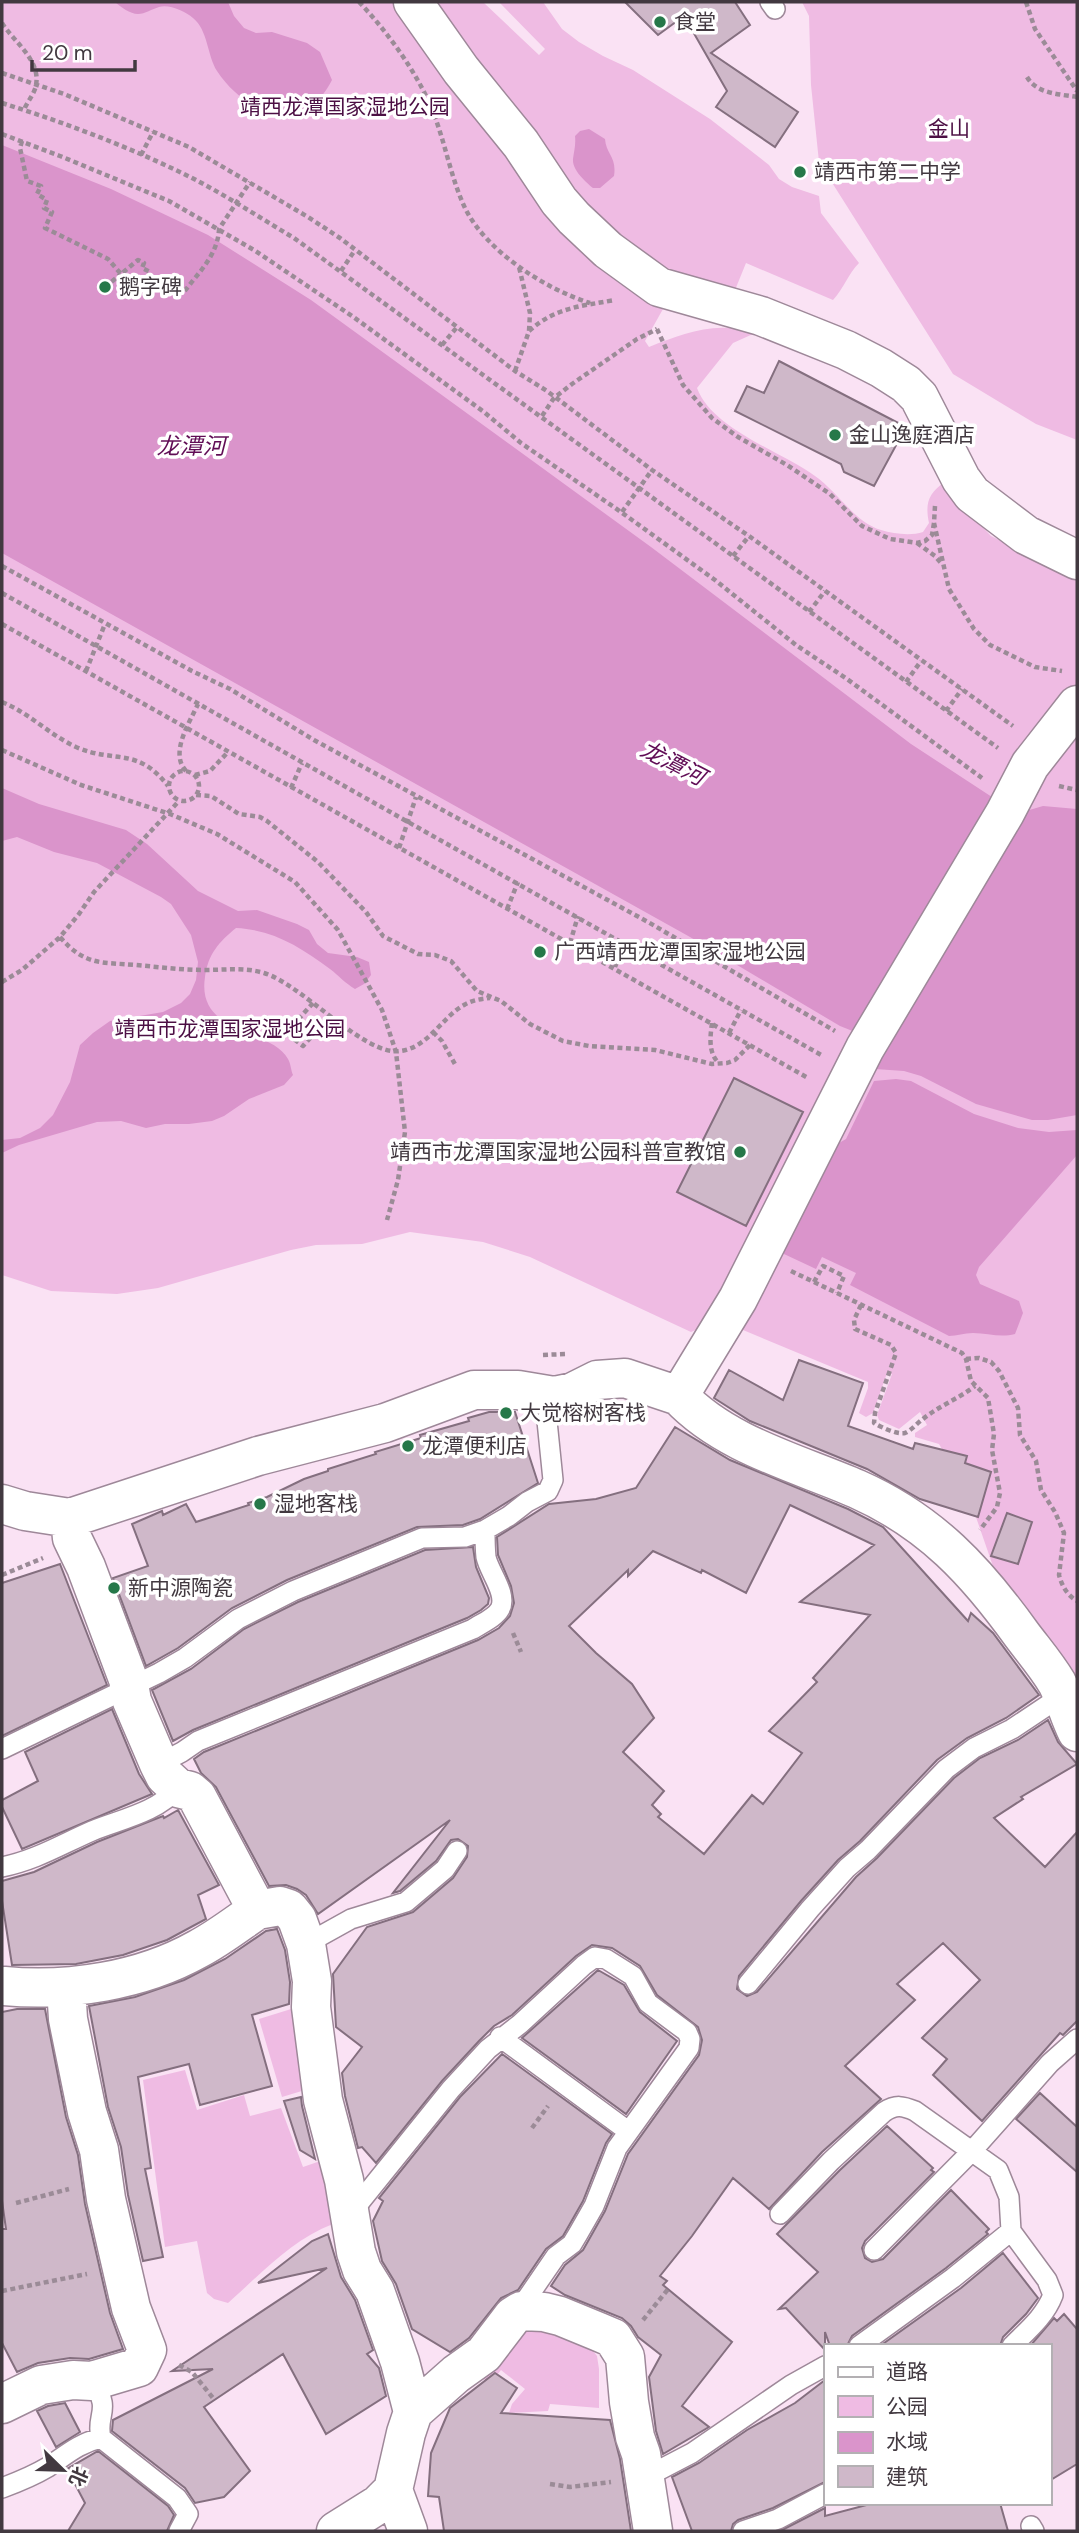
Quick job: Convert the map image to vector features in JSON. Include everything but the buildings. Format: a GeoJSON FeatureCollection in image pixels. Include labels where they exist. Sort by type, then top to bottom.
{"type":"FeatureCollection","features":[{"type":"Feature","properties":{"kind":"street"},"geometry":{"type":"LineString","coordinates":[[413,2],[461,70],[522,144],[559,201],[580,225],[608,250],[659,287],[761,316],[846,350],[906,384],[919,397],[961,479],[972,494],[1026,534],[1077,560]]}},
{"type":"Feature","properties":{"kind":"street"},"geometry":{"type":"LineString","coordinates":[[679,1396],[738,1299],[846,1082],[1005,813],[1074,688]]}},
{"type":"Feature","properties":{"kind":"street"},"geometry":{"type":"LineString","coordinates":[[2,1504],[25,1511],[69,1518],[258,1456],[385,1423],[474,1390],[518,1390],[554,1396],[573,1392],[597,1380],[625,1378],[679,1396],[716,1428],[899,1510],[931,1532],[964,1562],[1044,1664],[1063,1695],[1077,1732]]}},
{"type":"Feature","properties":{"kind":"street"},"geometry":{"type":"LineString","coordinates":[[69,1518],[72,1538],[86,1567],[128,1679],[132,1701],[168,1776],[197,1797],[257,1910]]}},
{"type":"Feature","properties":{"kind":"street"},"geometry":{"type":"LineString","coordinates":[[2,1984],[44,1989],[115,1979],[155,1968],[197,1950],[257,1910],[280,1906],[289,1909],[297,1919],[306,1944],[323,2100],[344,2180],[356,2252],[374,2291],[400,2362],[413,2412]]}},
{"type":"Feature","properties":{"kind":"street"},"geometry":{"type":"LineString","coordinates":[[2,2404],[41,2385],[73,2380],[92,2381],[139,2367],[147,2350],[131,2308],[106,2199],[99,2150],[83,2095],[68,2019],[66,1987]]}},
{"type":"Feature","properties":{"kind":"street"},"geometry":{"type":"LineString","coordinates":[[337,2531],[379,2504],[393,2490],[413,2412],[456,2374],[484,2354],[513,2316],[521,2311],[544,2312],[582,2323],[613,2339],[621,2347],[625,2357],[629,2402],[641,2454],[653,2531]]}},
{"type":"Feature","properties":{"kind":"street"},"geometry":{"type":"LineString","coordinates":[[393,2490],[408,2531]]}},
{"type":"Feature","properties":{"kind":"lane"},"geometry":{"type":"LineString","coordinates":[[2,1749],[130,1688],[185,1658],[238,1619],[293,1591],[422,1538],[465,1537],[485,1530],[548,1491],[552,1480],[547,1421],[554,1396]]}},
{"type":"Feature","properties":{"kind":"lane"},"geometry":{"type":"LineString","coordinates":[[2,1867],[33,1860],[94,1830],[168,1800],[168,1776],[182,1752],[198,1741],[445,1640],[491,1618],[502,1604],[487,1560],[485,1530]]}},
{"type":"Feature","properties":{"kind":"lane"},"geometry":{"type":"LineString","coordinates":[[748,1984],[801,1919],[946,1769],[974,1748],[1012,1729],[1063,1695]]}},
{"type":"Feature","properties":{"kind":"lane"},"geometry":{"type":"LineString","coordinates":[[306,1944],[351,1919],[406,1902],[444,1869],[457,1851]]}},
{"type":"Feature","properties":{"kind":"lane"},"geometry":{"type":"LineString","coordinates":[[350,2214],[451,2089],[500,2037],[520,2024],[595,1957],[606,1959],[633,1976],[648,2003],[687,2032],[690,2039],[684,2057],[617,2148],[587,2221],[572,2244],[556,2256],[521,2311]]}},
{"type":"Feature","properties":{"kind":"lane"},"geometry":{"type":"LineString","coordinates":[[500,2037],[628,2131]]}},
{"type":"Feature","properties":{"kind":"lane"},"geometry":{"type":"LineString","coordinates":[[874,2250],[972,2151],[1050,2063],[1077,2039]]}},
{"type":"Feature","properties":{"kind":"lane"},"geometry":{"type":"LineString","coordinates":[[780,2214],[869,2124],[893,2106],[904,2106],[915,2111],[998,2170],[1009,2197],[1011,2231],[1047,2280],[1053,2295],[1049,2305],[1037,2322],[1014,2344]]}},
{"type":"Feature","properties":{"kind":"lane"},"geometry":{"type":"LineString","coordinates":[[862,2344],[944,2285],[1011,2231]]}},
{"type":"Feature","properties":{"kind":"lane"},"geometry":{"type":"LineString","coordinates":[[644,2477],[692,2453],[791,2385],[824,2367]]}},
{"type":"Feature","properties":{"kind":"lane"},"geometry":{"type":"LineString","coordinates":[[92,2381],[103,2403],[104,2412],[99,2430],[101,2438],[177,2498],[188,2514],[179,2531]]}},
{"type":"Feature","properties":{"kind":"lane"},"geometry":{"type":"LineString","coordinates":[[2,2488],[48,2467],[76,2446],[101,2438]]}},
{"type":"Feature","properties":{"kind":"lane"},"geometry":{"type":"LineString","coordinates":[[743,2531],[778,2519],[824,2495]]}},
{"type":"Feature","properties":{"kind":"path"},"geometry":{"type":"LineString","coordinates":[[359,2],[386,34],[430,103],[465,209],[481,232],[519,267],[570,297],[590,303],[570,307],[529,331]]}},
{"type":"Feature","properties":{"kind":"path"},"geometry":{"type":"LineString","coordinates":[[1026,2],[1035,29],[1077,91]]}},
{"type":"Feature","properties":{"kind":"path"},"geometry":{"type":"LineString","coordinates":[[2,24],[24,50],[33,66],[36,84],[24,110]]}},
{"type":"Feature","properties":{"kind":"path"},"geometry":{"type":"LineString","coordinates":[[2,73],[36,84],[189,147],[309,217],[514,371],[962,689],[1037,756]]}},
{"type":"Feature","properties":{"kind":"path"},"geometry":{"type":"LineString","coordinates":[[1027,77],[1032,86],[1041,90],[1077,97]]}},
{"type":"Feature","properties":{"kind":"path"},"geometry":{"type":"LineString","coordinates":[[2,103],[141,155],[237,203],[341,271],[1003,751],[1037,756]]}},
{"type":"Feature","properties":{"kind":"path"},"geometry":{"type":"LineString","coordinates":[[141,155],[153,132]]}},
{"type":"Feature","properties":{"kind":"path"},"geometry":{"type":"LineString","coordinates":[[2,134],[21,144],[169,201],[219,229],[325,297],[484,412],[521,443],[715,580],[796,645],[980,777]]}},
{"type":"Feature","properties":{"kind":"path"},"geometry":{"type":"LineString","coordinates":[[21,144],[27,181],[41,186],[37,194],[47,200],[44,208],[52,212],[45,228],[108,259],[121,274]]}},
{"type":"Feature","properties":{"kind":"path"},"geometry":{"type":"LineString","coordinates":[[104,287],[138,260],[144,263],[142,268],[150,272],[149,277],[184,292],[212,254],[219,238],[219,229],[250,182]]}},
{"type":"Feature","properties":{"kind":"path"},"geometry":{"type":"LineString","coordinates":[[341,271],[355,250]]}},
{"type":"Feature","properties":{"kind":"path"},"geometry":{"type":"LineString","coordinates":[[514,371],[529,331],[530,313],[519,267]]}},
{"type":"Feature","properties":{"kind":"path"},"geometry":{"type":"LineString","coordinates":[[542,416],[554,397],[637,339],[717,304]]}},
{"type":"Feature","properties":{"kind":"path"},"geometry":{"type":"LineString","coordinates":[[443,345],[457,327]]}},
{"type":"Feature","properties":{"kind":"path"},"geometry":{"type":"LineString","coordinates":[[657,329],[683,385],[712,418],[738,438],[788,465],[830,494],[862,526],[890,539],[916,543],[925,541],[932,535],[938,497],[943,489],[961,479]]}},
{"type":"Feature","properties":{"kind":"path"},"geometry":{"type":"LineString","coordinates":[[621,512],[652,470]]}},
{"type":"Feature","properties":{"kind":"path"},"geometry":{"type":"LineString","coordinates":[[934,523],[949,589],[974,629],[990,645],[1046,670],[1074,688]]}},
{"type":"Feature","properties":{"kind":"path"},"geometry":{"type":"LineString","coordinates":[[733,556],[749,536]]}},
{"type":"Feature","properties":{"kind":"path"},"geometry":{"type":"LineString","coordinates":[[916,543],[942,564]]}},
{"type":"Feature","properties":{"kind":"path"},"geometry":{"type":"LineString","coordinates":[[2,566],[105,624],[230,689],[416,797],[648,922],[831,1029]]}},
{"type":"Feature","properties":{"kind":"path"},"geometry":{"type":"LineString","coordinates":[[808,612],[825,592]]}},
{"type":"Feature","properties":{"kind":"path"},"geometry":{"type":"LineString","coordinates":[[2,593],[95,648],[518,882],[741,1010],[846,1082]]}},
{"type":"Feature","properties":{"kind":"path"},"geometry":{"type":"LineString","coordinates":[[2,624],[750,1045],[846,1082]]}},
{"type":"Feature","properties":{"kind":"path"},"geometry":{"type":"LineString","coordinates":[[86,672],[105,624]]}},
{"type":"Feature","properties":{"kind":"path"},"geometry":{"type":"LineString","coordinates":[[906,682],[921,661]]}},
{"type":"Feature","properties":{"kind":"path"},"geometry":{"type":"LineString","coordinates":[[946,711],[962,689]]}},
{"type":"Feature","properties":{"kind":"path"},"geometry":{"type":"LineString","coordinates":[[2,702],[28,715],[77,747],[144,763],[179,801],[189,801],[196,795],[199,785],[195,775]]}},
{"type":"Feature","properties":{"kind":"path"},"geometry":{"type":"LineString","coordinates":[[198,704],[179,754],[182,767],[195,775],[210,771],[228,752]]}},
{"type":"Feature","properties":{"kind":"path"},"geometry":{"type":"LineString","coordinates":[[2,750],[81,785],[170,814],[217,834],[295,882],[338,930],[382,1010],[396,1052],[405,1132],[398,1180],[387,1220]]}},
{"type":"Feature","properties":{"kind":"path"},"geometry":{"type":"LineString","coordinates":[[291,788],[302,763]]}},
{"type":"Feature","properties":{"kind":"path"},"geometry":{"type":"LineString","coordinates":[[168,786],[176,773],[186,771]]}},
{"type":"Feature","properties":{"kind":"path"},"geometry":{"type":"LineString","coordinates":[[196,795],[211,796],[239,814],[260,817],[267,821],[318,862],[366,912],[383,936],[418,954],[435,955],[451,961],[472,987],[500,1002],[530,1024],[563,1041],[589,1046],[655,1049],[708,1064],[735,1060],[750,1045]]}},
{"type":"Feature","properties":{"kind":"path"},"geometry":{"type":"LineString","coordinates":[[399,848],[416,797]]}},
{"type":"Feature","properties":{"kind":"path"},"geometry":{"type":"LineString","coordinates":[[2,982],[22,970],[60,937],[94,892],[179,801]]}},
{"type":"Feature","properties":{"kind":"path"},"geometry":{"type":"LineString","coordinates":[[507,909],[518,882]]}},
{"type":"Feature","properties":{"kind":"path"},"geometry":{"type":"LineString","coordinates":[[570,943],[578,916]]}},
{"type":"Feature","properties":{"kind":"path"},"geometry":{"type":"LineString","coordinates":[[60,937],[69,949],[95,963],[164,969],[244,969],[264,973],[284,981],[374,1047],[384,1051],[402,1051],[421,1043],[463,1005],[490,998]]}},
{"type":"Feature","properties":{"kind":"path"},"geometry":{"type":"LineString","coordinates":[[615,967],[625,943]]}},
{"type":"Feature","properties":{"kind":"path"},"geometry":{"type":"LineString","coordinates":[[313,1003],[286,1033],[303,1046],[330,1016]]}},
{"type":"Feature","properties":{"kind":"path"},"geometry":{"type":"LineString","coordinates":[[729,1033],[741,1010]]}},
{"type":"Feature","properties":{"kind":"path"},"geometry":{"type":"LineString","coordinates":[[712,1023],[711,1050],[713,1057],[720,1064]]}},
{"type":"Feature","properties":{"kind":"path"},"geometry":{"type":"LineString","coordinates":[[433,1032],[442,1041],[457,1066]]}},
{"type":"Feature","properties":{"kind":"path"},"geometry":{"type":"LineString","coordinates":[[760,1255],[962,1353],[966,1359],[967,1371],[975,1387],[988,1398],[995,1434],[993,1458],[1000,1493],[997,1507],[983,1524],[964,1562]]}},
{"type":"Feature","properties":{"kind":"path"},"geometry":{"type":"LineString","coordinates":[[814,1282],[823,1266],[845,1276],[837,1293]]}},
{"type":"Feature","properties":{"kind":"path"},"geometry":{"type":"LineString","coordinates":[[860,1305],[854,1320],[855,1329],[891,1345],[896,1353],[874,1423],[906,1433],[924,1418],[975,1387]]}},
{"type":"Feature","properties":{"kind":"path"},"geometry":{"type":"LineString","coordinates":[[966,1359],[991,1362],[999,1371],[1018,1408],[1020,1435],[1036,1461],[1041,1490],[1052,1506],[1064,1533],[1059,1575],[1067,1593],[1077,1601]]}},
{"type":"Feature","properties":{"kind":"path"},"geometry":{"type":"LineString","coordinates":[[16,2203],[53,2192],[105,2186]]}},
{"type":"Feature","properties":{"kind":"path"},"geometry":{"type":"LineString","coordinates":[[2,2291],[123,2265]]}},
{"type":"Feature","properties":{"kind":"path"},"geometry":{"type":"LineString","coordinates":[[145,2358],[165,2360],[185,2368],[200,2380],[213,2398]]}},
{"type":"Feature","properties":{"kind":"path"},"geometry":{"type":"LineString","coordinates":[[550,2484],[570,2487],[644,2477]]}},
{"type":"Feature","properties":{"kind":"green space","name":"广西靖西龙潭国家湿地公园"},"geometry":{"type":"Polygon","coordinates":[[[2,2],[483,2],[539,55],[545,49],[499,2],[543,2],[562,29],[579,42],[633,70],[710,119],[769,165],[779,179],[792,187],[819,196],[821,213],[859,263],[833,300],[746,263],[733,295],[672,293],[645,341],[649,347],[687,333],[714,328],[753,334],[733,343],[697,388],[705,403],[732,428],[815,476],[854,514],[871,526],[886,531],[908,534],[923,532],[929,523],[927,510],[931,495],[945,482],[960,503],[991,536],[1077,578],[1077,1727],[995,1572],[968,1494],[939,1444],[915,1437],[915,1433],[927,1425],[920,1412],[899,1429],[879,1420],[877,1415],[892,1374],[887,1373],[873,1413],[866,1417],[859,1413],[868,1382],[743,1330],[747,1319],[734,1314],[691,1332],[530,1257],[483,1242],[410,1232],[362,1244],[316,1245],[291,1250],[158,1288],[117,1294],[51,1291],[2,1275],[2,2]]]}},
{"type":"Feature","properties":{"kind":"green space","name":"金山"},"geometry":{"type":"Polygon","coordinates":[[[802,2],[1077,2],[1077,440],[1036,424],[953,374],[819,162],[811,85],[809,16],[802,2]]]}},
{"type":"Feature","properties":{"kind":"green space"},"geometry":{"type":"Polygon","coordinates":[[[304,2005],[315,2087],[282,2097],[259,2019],[304,2005]]]}},
{"type":"Feature","properties":{"kind":"green space"},"geometry":{"type":"Polygon","coordinates":[[[185,2070],[197,2110],[244,2095],[250,2116],[281,2108],[303,2167],[329,2158],[333,2224],[290,2248],[228,2303],[214,2299],[207,2293],[197,2241],[165,2247],[143,2080],[185,2070]]]}},
{"type":"Feature","properties":{"kind":"green space"},"geometry":{"type":"Polygon","coordinates":[[[523,2323],[583,2338],[597,2356],[599,2408],[550,2404],[548,2411],[509,2413],[512,2404],[525,2389],[501,2370],[490,2384],[470,2368],[523,2323]]]}},
{"type":"Feature","properties":{"kind":"water"},"geometry":{"type":"Polygon","coordinates":[[[115,2],[228,2],[234,16],[244,28],[256,33],[272,32],[307,43],[320,52],[332,80],[320,97],[306,108],[291,113],[275,113],[259,108],[243,99],[217,71],[202,29],[190,15],[167,6],[135,14],[115,2]]]}},
{"type":"Feature","properties":{"kind":"water"},"geometry":{"type":"Polygon","coordinates":[[[589,129],[605,139],[614,164],[614,176],[600,188],[593,188],[573,163],[575,136],[580,131],[589,129]]]}},
{"type":"Feature","properties":{"kind":"water","name":"龙潭河"},"geometry":{"type":"Polygon","coordinates":[[[2,145],[111,189],[208,235],[311,300],[651,547],[911,744],[995,799],[855,1032],[840,1026],[690,937],[2,553],[2,145]]]}},
{"type":"Feature","properties":{"kind":"water"},"geometry":{"type":"Polygon","coordinates":[[[2,788],[39,804],[126,830],[147,844],[198,891],[238,911],[257,910],[297,924],[309,930],[317,944],[328,953],[357,957],[369,962],[371,975],[364,984],[355,989],[319,961],[286,941],[262,932],[236,928],[212,955],[206,969],[205,996],[212,1010],[223,1020],[267,1041],[288,1059],[293,1075],[284,1085],[249,1099],[212,1121],[146,1128],[121,1121],[97,1122],[19,1145],[2,1153],[2,1140],[20,1138],[40,1128],[53,1115],[70,1082],[80,1045],[110,1021],[163,1012],[181,1003],[190,994],[196,980],[198,962],[191,935],[171,904],[161,897],[97,863],[54,852],[17,837],[2,841],[2,788]]]}},
{"type":"Feature","properties":{"kind":"water"},"geometry":{"type":"Polygon","coordinates":[[[1043,806],[1077,809],[1077,1115],[1032,1120],[976,1104],[921,1076],[904,1071],[875,1069],[1026,811],[1043,806]]]}},
{"type":"Feature","properties":{"kind":"water"},"geometry":{"type":"Polygon","coordinates":[[[874,1081],[911,1081],[974,1114],[1018,1128],[1049,1132],[1077,1130],[1077,1155],[979,1267],[976,1275],[980,1284],[1019,1301],[1023,1313],[1015,1334],[973,1333],[949,1336],[850,1285],[856,1273],[822,1257],[816,1269],[784,1254],[782,1247],[832,1141],[839,1143],[846,1139],[874,1081]]]}},
{"type":"Feature","properties":{"kind":"place","name":"食堂"},"geometry":{"type":"Point","coordinates":[660,22]}},
{"type":"Feature","properties":{"kind":"place","name":"靖西市第二中学"},"geometry":{"type":"Point","coordinates":[800,172]}},
{"type":"Feature","properties":{"kind":"place","name":"鹅字碑"},"geometry":{"type":"Point","coordinates":[105,287]}},
{"type":"Feature","properties":{"kind":"place","name":"金山逸庭酒店"},"geometry":{"type":"Point","coordinates":[835,435]}},
{"type":"Feature","properties":{"kind":"place","name":"广西靖西龙潭国家湿地公园"},"geometry":{"type":"Point","coordinates":[540,952]}},
{"type":"Feature","properties":{"kind":"place","name":"靖西市龙潭国家湿地公园科普宣教馆"},"geometry":{"type":"Point","coordinates":[740,1152]}},
{"type":"Feature","properties":{"kind":"place","name":"大觉榕树客栈"},"geometry":{"type":"Point","coordinates":[506,1413]}},
{"type":"Feature","properties":{"kind":"place","name":"龙潭便利店"},"geometry":{"type":"Point","coordinates":[408,1446]}},
{"type":"Feature","properties":{"kind":"place","name":"湿地客栈"},"geometry":{"type":"Point","coordinates":[260,1504]}},
{"type":"Feature","properties":{"kind":"place","name":"新中源陶瓷"},"geometry":{"type":"Point","coordinates":[114,1588]}},
{"type":"Feature","properties":{"kind":"park label","name":"靖西龙潭国家湿地公园"},"geometry":{"type":"Point","coordinates":[345,107]}},
{"type":"Feature","properties":{"kind":"park label","name":"靖西市龙潭国家湿地公园"},"geometry":{"type":"Point","coordinates":[230,1029]}}]}
